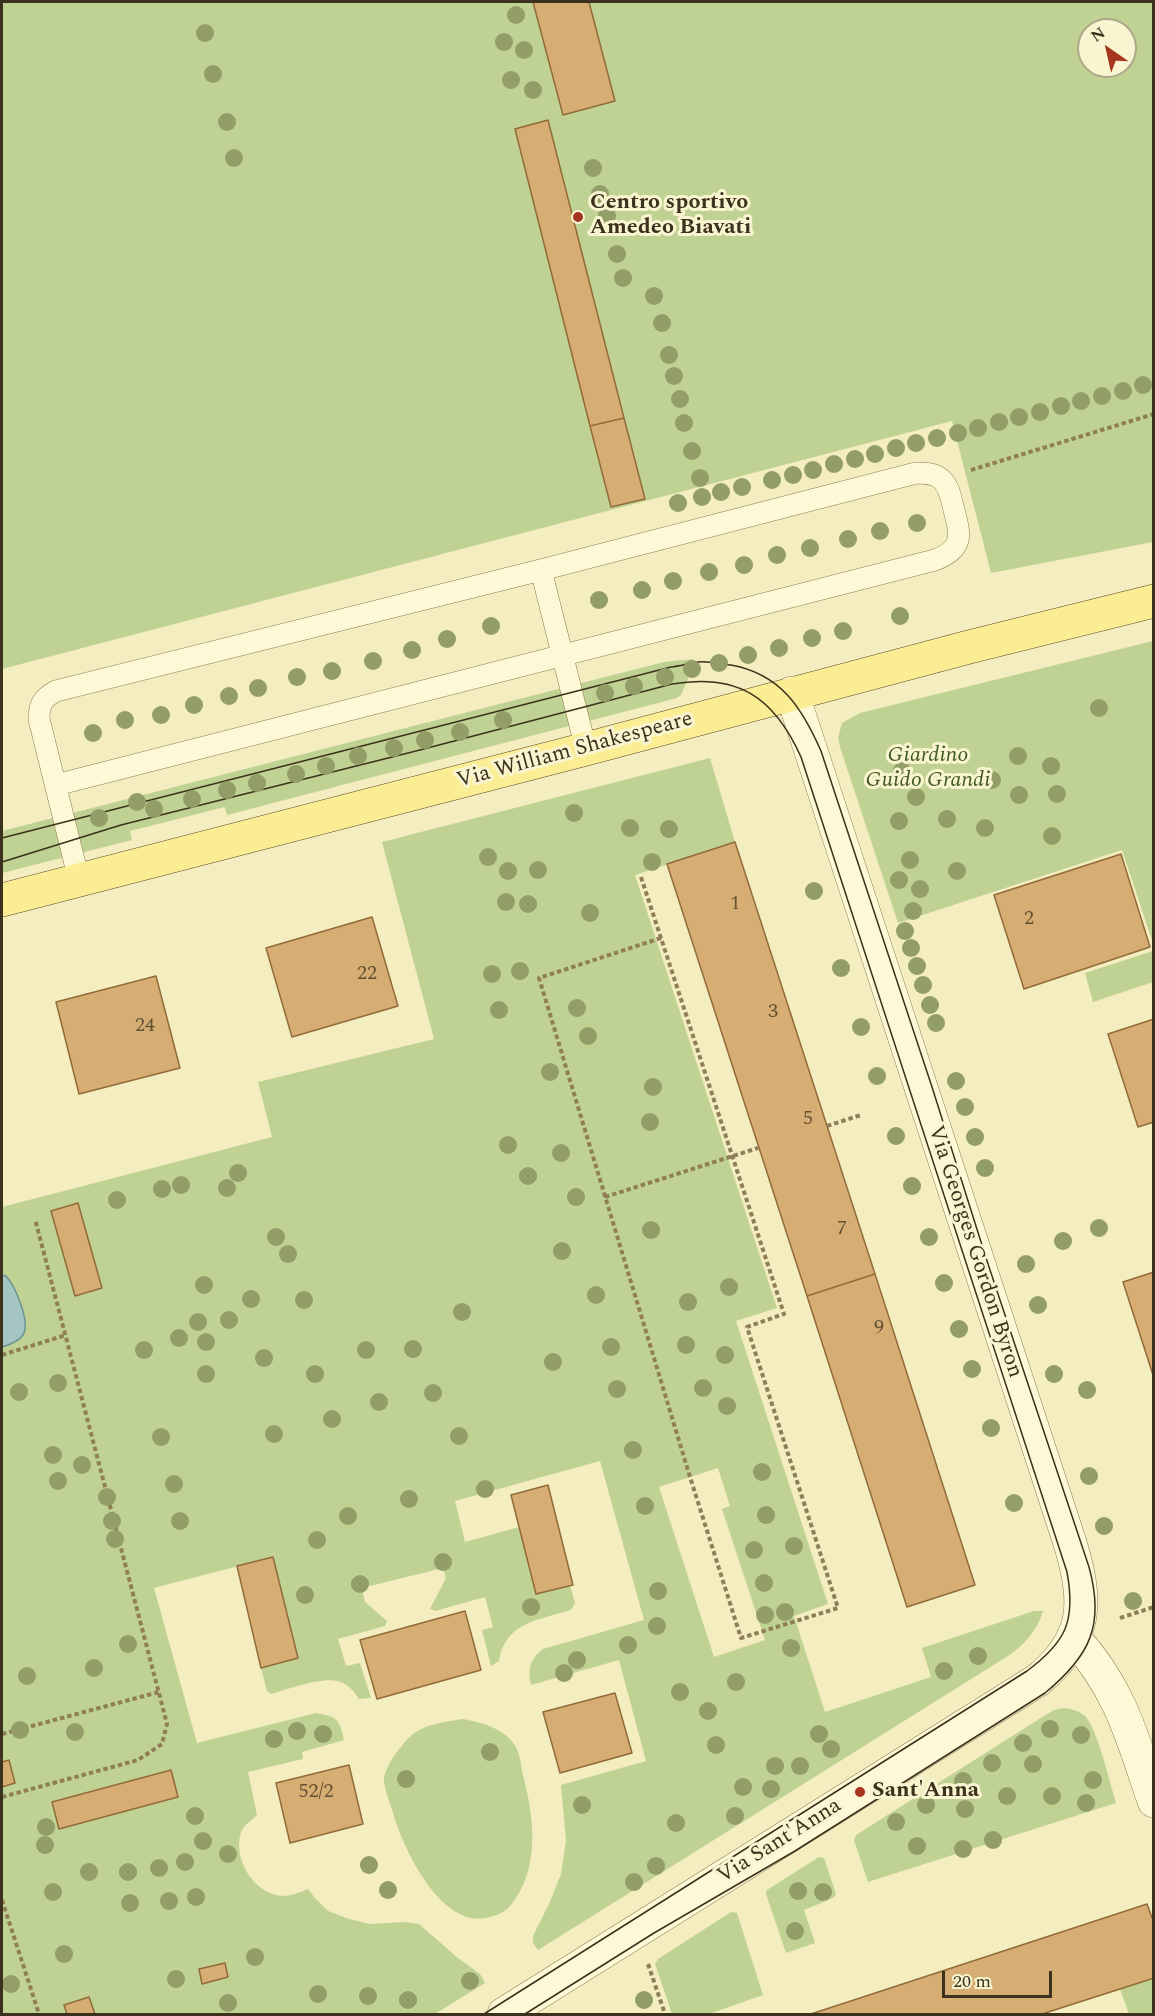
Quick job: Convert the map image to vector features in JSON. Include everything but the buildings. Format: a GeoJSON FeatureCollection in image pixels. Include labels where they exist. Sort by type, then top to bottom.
{"type":"FeatureCollection","features":[{"type":"Feature","properties":{"kind":"main road","name":"Via William Shakespeare"},"geometry":{"type":"LineString","coordinates":[[2,900],[1152,601]]}},
{"type":"Feature","properties":{"kind":"street","name":"Via Georges Gordon Byron"},"geometry":{"type":"LineString","coordinates":[[792,693],[1077,1565],[1082,1602],[1074,1638]]}},
{"type":"Feature","properties":{"kind":"street"},"geometry":{"type":"LineString","coordinates":[[1074,1638],[1101,1671],[1117,1698],[1154,1801]]}},
{"type":"Feature","properties":{"kind":"street","name":"Via Sant'Anna"},"geometry":{"type":"LineString","coordinates":[[504,2014],[1038,1680],[1053,1668],[1074,1638]]}},
{"type":"Feature","properties":{"kind":"lane"},"geometry":{"type":"LineString","coordinates":[[56,785],[935,560],[948,555],[956,545],[960,531],[950,492],[942,479],[931,473],[916,473],[541,570],[56,691],[46,696],[39,706],[39,719],[79,880]]}},
{"type":"Feature","properties":{"kind":"lane"},"geometry":{"type":"LineString","coordinates":[[541,570],[586,749]]}},
{"type":"Feature","properties":{"kind":"path"},"geometry":{"type":"LineString","coordinates":[[942,479],[1154,414]]}},
{"type":"Feature","properties":{"kind":"path"},"geometry":{"type":"LineString","coordinates":[[641,877],[661,938],[732,1156],[784,1314],[747,1327],[838,1608],[741,1638],[690,1478],[539,978],[661,938]]}},
{"type":"Feature","properties":{"kind":"path"},"geometry":{"type":"LineString","coordinates":[[827,1126],[861,1115]]}},
{"type":"Feature","properties":{"kind":"path"},"geometry":{"type":"LineString","coordinates":[[605,1197],[758,1148]]}},
{"type":"Feature","properties":{"kind":"path"},"geometry":{"type":"LineString","coordinates":[[2,1797],[138,1760],[162,1744],[167,1724],[35,1219]]}},
{"type":"Feature","properties":{"kind":"path"},"geometry":{"type":"LineString","coordinates":[[2,1354],[66,1335]]}},
{"type":"Feature","properties":{"kind":"path"},"geometry":{"type":"LineString","coordinates":[[1120,1618],[1154,1607]]}},
{"type":"Feature","properties":{"kind":"path"},"geometry":{"type":"LineString","coordinates":[[2,1734],[159,1692]]}},
{"type":"Feature","properties":{"kind":"path"},"geometry":{"type":"LineString","coordinates":[[2,1900],[39,2014]]}},
{"type":"Feature","properties":{"kind":"path"},"geometry":{"type":"LineString","coordinates":[[645,1957],[665,2014]]}},
{"type":"Feature","properties":{"kind":"green space","name":"Centro sportivo Amedeo Biavati"},"geometry":{"type":"Polygon","coordinates":[[[2,2],[1153,2],[1153,542],[991,573],[952,421],[2,669],[2,2]]]}},
{"type":"Feature","properties":{"kind":"green space","name":"Giardino Guido Grandi"},"geometry":{"type":"Polygon","coordinates":[[[1153,641],[1153,943],[1122,850],[898,923],[840,747],[838,738],[842,723],[860,713],[1153,641]]]}},
{"type":"Feature","properties":{"kind":"green space"},"geometry":{"type":"Polygon","coordinates":[[[693,659],[695,663],[681,695],[677,698],[227,815],[225,807],[130,831],[132,840],[2,873],[2,831],[664,662],[693,659]]]}},
{"type":"Feature","properties":{"kind":"green space"},"geometry":{"type":"Polygon","coordinates":[[[710,758],[735,842],[635,875],[777,1308],[736,1321],[828,1604],[794,1616],[825,1712],[931,1677],[922,1648],[1034,1611],[1043,1611],[1030,1636],[1008,1656],[538,1950],[533,1943],[533,1936],[561,1874],[566,1841],[561,1785],[646,1761],[619,1660],[531,1685],[530,1679],[532,1661],[543,1649],[644,1620],[600,1461],[455,1501],[465,1542],[519,1527],[536,1594],[570,1585],[575,1603],[571,1610],[536,1620],[516,1630],[508,1638],[499,1661],[491,1666],[482,1630],[493,1627],[485,1597],[435,1611],[430,1609],[446,1578],[443,1568],[362,1588],[365,1602],[387,1621],[385,1626],[338,1639],[346,1666],[360,1663],[371,1698],[359,1699],[347,1685],[330,1680],[304,1684],[271,1694],[267,1691],[261,1668],[298,1658],[273,1557],[154,1588],[197,1743],[316,1713],[333,1718],[341,1728],[344,1740],[302,1752],[303,1759],[248,1772],[257,1815],[242,1829],[239,1842],[242,1861],[252,1879],[267,1892],[280,1896],[292,1895],[308,1889],[328,1911],[349,1919],[370,1924],[404,1922],[419,1924],[480,1974],[485,1983],[435,2014],[2,2014],[2,1207],[272,1137],[258,1082],[434,1039],[382,842],[710,758]],[[718,1468],[659,1487],[714,1657],[765,1640],[722,1509],[730,1506],[718,1468]]]}},
{"type":"Feature","properties":{"kind":"green space"},"geometry":{"type":"Polygon","coordinates":[[[1153,951],[1153,982],[1093,1002],[1085,973],[1153,951]]]}},
{"type":"Feature","properties":{"kind":"green space"},"geometry":{"type":"Polygon","coordinates":[[[1064,1708],[1081,1713],[1090,1724],[1116,1803],[868,1882],[854,1840],[856,1835],[1044,1716],[1054,1710],[1064,1708]]]}},
{"type":"Feature","properties":{"kind":"green space"},"geometry":{"type":"Polygon","coordinates":[[[462,1719],[498,1730],[514,1744],[520,1759],[530,1808],[532,1842],[527,1876],[510,1906],[499,1914],[486,1918],[469,1918],[453,1910],[426,1882],[405,1845],[384,1781],[396,1753],[416,1732],[428,1726],[462,1719]]]}},
{"type":"Feature","properties":{"kind":"green space"},"geometry":{"type":"Polygon","coordinates":[[[819,1857],[824,1858],[836,1894],[833,1898],[804,1910],[815,1943],[786,1953],[766,1894],[767,1890],[819,1857]]]}},
{"type":"Feature","properties":{"kind":"green space"},"geometry":{"type":"Polygon","coordinates":[[[731,1912],[737,1913],[763,1995],[709,2014],[672,2014],[655,1964],[658,1959],[731,1912]]]}},
{"type":"Feature","properties":{"kind":"green space"},"geometry":{"type":"Polygon","coordinates":[[[1153,1978],[1153,2014],[1129,2014],[1120,1989],[1153,1978]]]}},
{"type":"Feature","properties":{"kind":"water"},"geometry":{"type":"Polygon","coordinates":[[[2,1275],[6,1276],[14,1288],[21,1304],[25,1329],[21,1337],[2,1347],[2,1275]]]}},
{"type":"Feature","properties":{"kind":"tram line"},"geometry":{"type":"LineString","coordinates":[[2,838],[671,667],[699,662],[731,665],[763,676],[788,695],[814,735],[1089,1567],[1094,1588],[1094,1623],[1083,1652],[1073,1666],[1045,1693],[795,1851],[654,1933],[525,2014]]}},
{"type":"Feature","properties":{"kind":"tram line"},"geometry":{"type":"LineString","coordinates":[[2,862],[121,825],[672,684],[716,682],[735,686],[751,694],[779,719],[801,757],[1067,1572],[1069,1617],[1059,1640],[1027,1671],[484,2014]]}},
{"type":"Feature","properties":{"kind":"place","name":"Centro sportivo Amedeo Biavati"},"geometry":{"type":"Point","coordinates":[578,217]}},
{"type":"Feature","properties":{"kind":"place","name":"Sant'Anna"},"geometry":{"type":"Point","coordinates":[860,1792]}}]}
